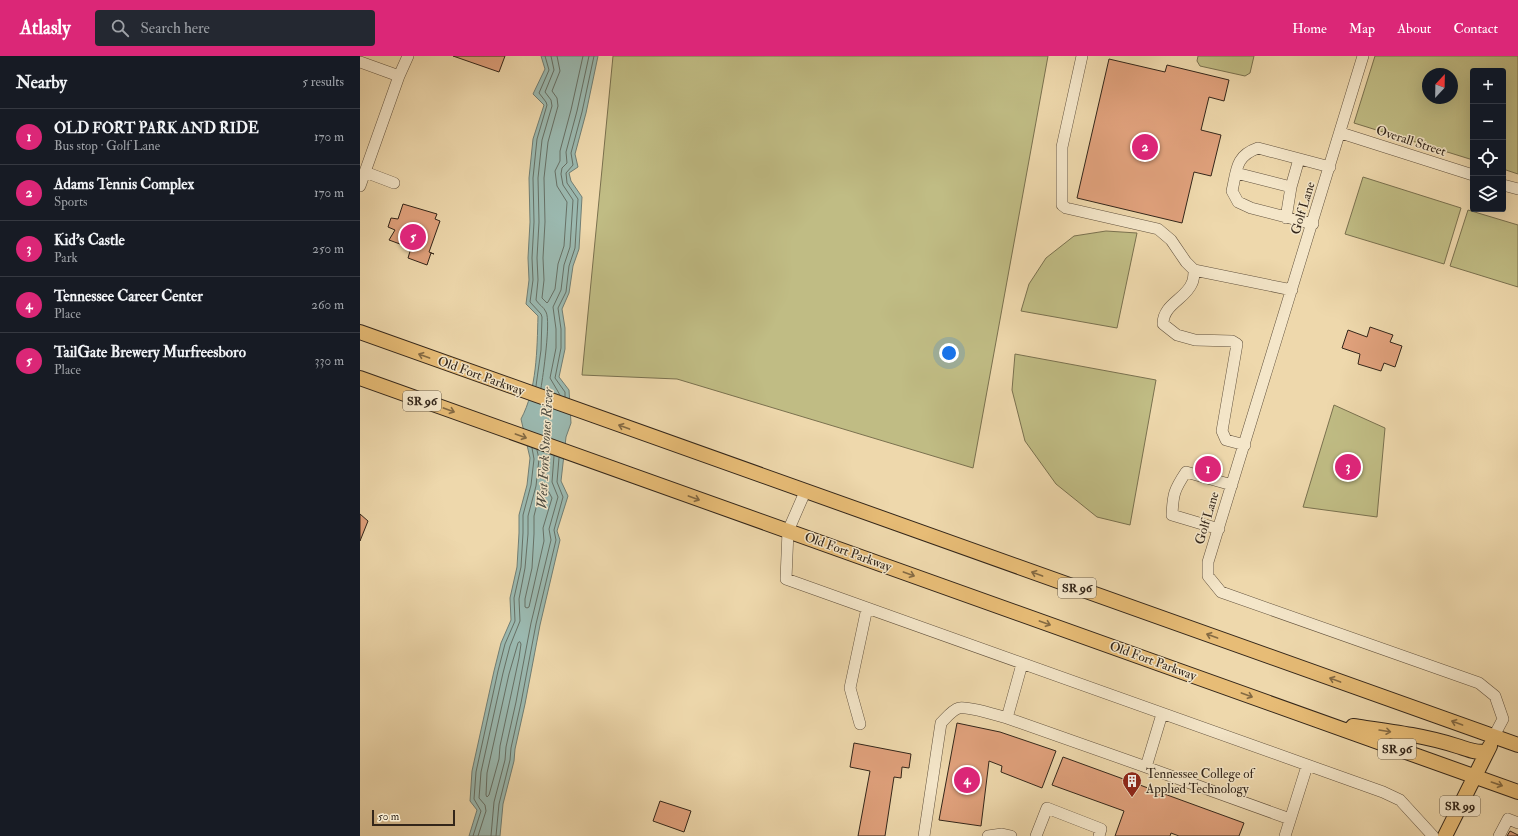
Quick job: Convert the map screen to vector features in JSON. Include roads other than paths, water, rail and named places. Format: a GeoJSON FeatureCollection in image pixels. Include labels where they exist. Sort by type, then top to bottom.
{"type":"FeatureCollection","features":[{"type":"Feature","properties":{"kind":"main road","name":"Old Fort Parkway"},"geometry":{"type":"LineString","coordinates":[[360,332],[805,492],[1518,745]]}},
{"type":"Feature","properties":{"kind":"main road","name":"Old Fort Parkway"},"geometry":{"type":"LineString","coordinates":[[360,378],[1518,792]]}},
{"type":"Feature","properties":{"kind":"main road"},"geometry":{"type":"LineString","coordinates":[[1319,720],[1427,738],[1473,751],[1488,751]]}},
{"type":"Feature","properties":{"kind":"main road","name":"SR 99"},"geometry":{"type":"LineString","coordinates":[[1445,836],[1488,751],[1494,736]]}},
{"type":"Feature","properties":{"kind":"street"},"geometry":{"type":"LineString","coordinates":[[360,186],[399,76],[408,56]]}},
{"type":"Feature","properties":{"kind":"street"},"geometry":{"type":"LineString","coordinates":[[1082,56],[1062,147],[1062,205],[1066,208],[1158,229],[1171,240],[1186,262],[1194,270],[1292,290]]}},
{"type":"Feature","properties":{"kind":"street","name":"Golf Lane"},"geometry":{"type":"LineString","coordinates":[[1363,56],[1341,133],[1208,562],[1208,576],[1221,592],[1479,683],[1495,696],[1503,719],[1494,736]]}},
{"type":"Feature","properties":{"kind":"street"},"geometry":{"type":"LineString","coordinates":[[360,62],[399,76]]}},
{"type":"Feature","properties":{"kind":"street","name":"Overall Street"},"geometry":{"type":"LineString","coordinates":[[1341,133],[1470,174]]}},
{"type":"Feature","properties":{"kind":"street"},"geometry":{"type":"LineString","coordinates":[[1313,224],[1251,208],[1238,202],[1232,191],[1239,160],[1247,152],[1258,148],[1330,167]]}},
{"type":"Feature","properties":{"kind":"street"},"geometry":{"type":"LineString","coordinates":[[1286,218],[1291,187],[1299,159]]}},
{"type":"Feature","properties":{"kind":"street"},"geometry":{"type":"LineString","coordinates":[[365,172],[394,183]]}},
{"type":"Feature","properties":{"kind":"street"},"geometry":{"type":"LineString","coordinates":[[1236,173],[1291,187]]}},
{"type":"Feature","properties":{"kind":"street"},"geometry":{"type":"LineString","coordinates":[[1506,186],[1518,189]]}},
{"type":"Feature","properties":{"kind":"street"},"geometry":{"type":"LineString","coordinates":[[1194,270],[1193,282],[1184,294],[1167,310],[1163,319],[1163,324],[1177,335],[1194,340],[1232,341],[1237,344],[1222,431],[1226,440],[1244,445]]}},
{"type":"Feature","properties":{"kind":"street"},"geometry":{"type":"LineString","coordinates":[[1219,529],[1172,515],[1175,488],[1186,472],[1232,485]]}},
{"type":"Feature","properties":{"kind":"street","name":"Old Fort Parkway"},"geometry":{"type":"LineString","coordinates":[[805,492],[788,531],[786,579],[1383,792],[1400,800],[1433,836]]}},
{"type":"Feature","properties":{"kind":"street"},"geometry":{"type":"LineString","coordinates":[[860,724],[850,688],[867,608]]}},
{"type":"Feature","properties":{"kind":"street"},"geometry":{"type":"LineString","coordinates":[[1007,718],[1022,664]]}},
{"type":"Feature","properties":{"kind":"street"},"geometry":{"type":"LineString","coordinates":[[924,836],[941,723],[949,714],[959,708],[1007,718],[1290,819]]}},
{"type":"Feature","properties":{"kind":"street"},"geometry":{"type":"LineString","coordinates":[[1146,767],[1162,714]]}},
{"type":"Feature","properties":{"kind":"street"},"geometry":{"type":"LineString","coordinates":[[1285,836],[1307,766]]}},
{"type":"Feature","properties":{"kind":"street"},"geometry":{"type":"LineString","coordinates":[[1036,836],[1047,808],[1101,828],[1099,836]]}},
{"type":"Feature","properties":{"kind":"street"},"geometry":{"type":"LineString","coordinates":[[1499,836],[1508,819],[1518,823]]}},
{"type":"Feature","properties":{"kind":"street"},"geometry":{"type":"LineString","coordinates":[[988,836],[1002,834],[1011,836]]}},
{"type":"Feature","properties":{"kind":"water","name":"West Fork Stones River"},"geometry":{"type":"Polygon","coordinates":[[[541,56],[598,56],[586,113],[575,154],[578,167],[569,173],[571,181],[582,197],[579,249],[573,266],[569,293],[562,309],[565,328],[565,349],[559,377],[569,390],[571,423],[566,437],[561,481],[568,496],[557,531],[560,540],[540,625],[515,749],[514,761],[503,804],[500,836],[469,836],[477,810],[470,801],[472,771],[501,643],[511,620],[510,598],[517,567],[519,515],[527,485],[530,458],[521,419],[533,382],[537,342],[538,316],[526,304],[529,280],[529,178],[533,139],[544,105],[533,94],[545,69],[541,56]]]}},
{"type":"Feature","properties":{"kind":"place","name":"Adams Tennis Complex"},"geometry":{"type":"Point","coordinates":[1145,147]}},
{"type":"Feature","properties":{"kind":"place","name":"TailGate Brewery Murfreesboro"},"geometry":{"type":"Point","coordinates":[413,237]}},
{"type":"Feature","properties":{"kind":"place","name":"Kid's Castle"},"geometry":{"type":"Point","coordinates":[1348,467]}},
{"type":"Feature","properties":{"kind":"place","name":"OLD FORT PARK AND RIDE"},"geometry":{"type":"Point","coordinates":[1208,469]}},
{"type":"Feature","properties":{"kind":"place","name":"Tennessee Career Center"},"geometry":{"type":"Point","coordinates":[967,780]}},
{"type":"Feature","properties":{"kind":"place","name":"Tennessee College of Applied Technology"},"geometry":{"type":"Point","coordinates":[1132,798]}}]}
